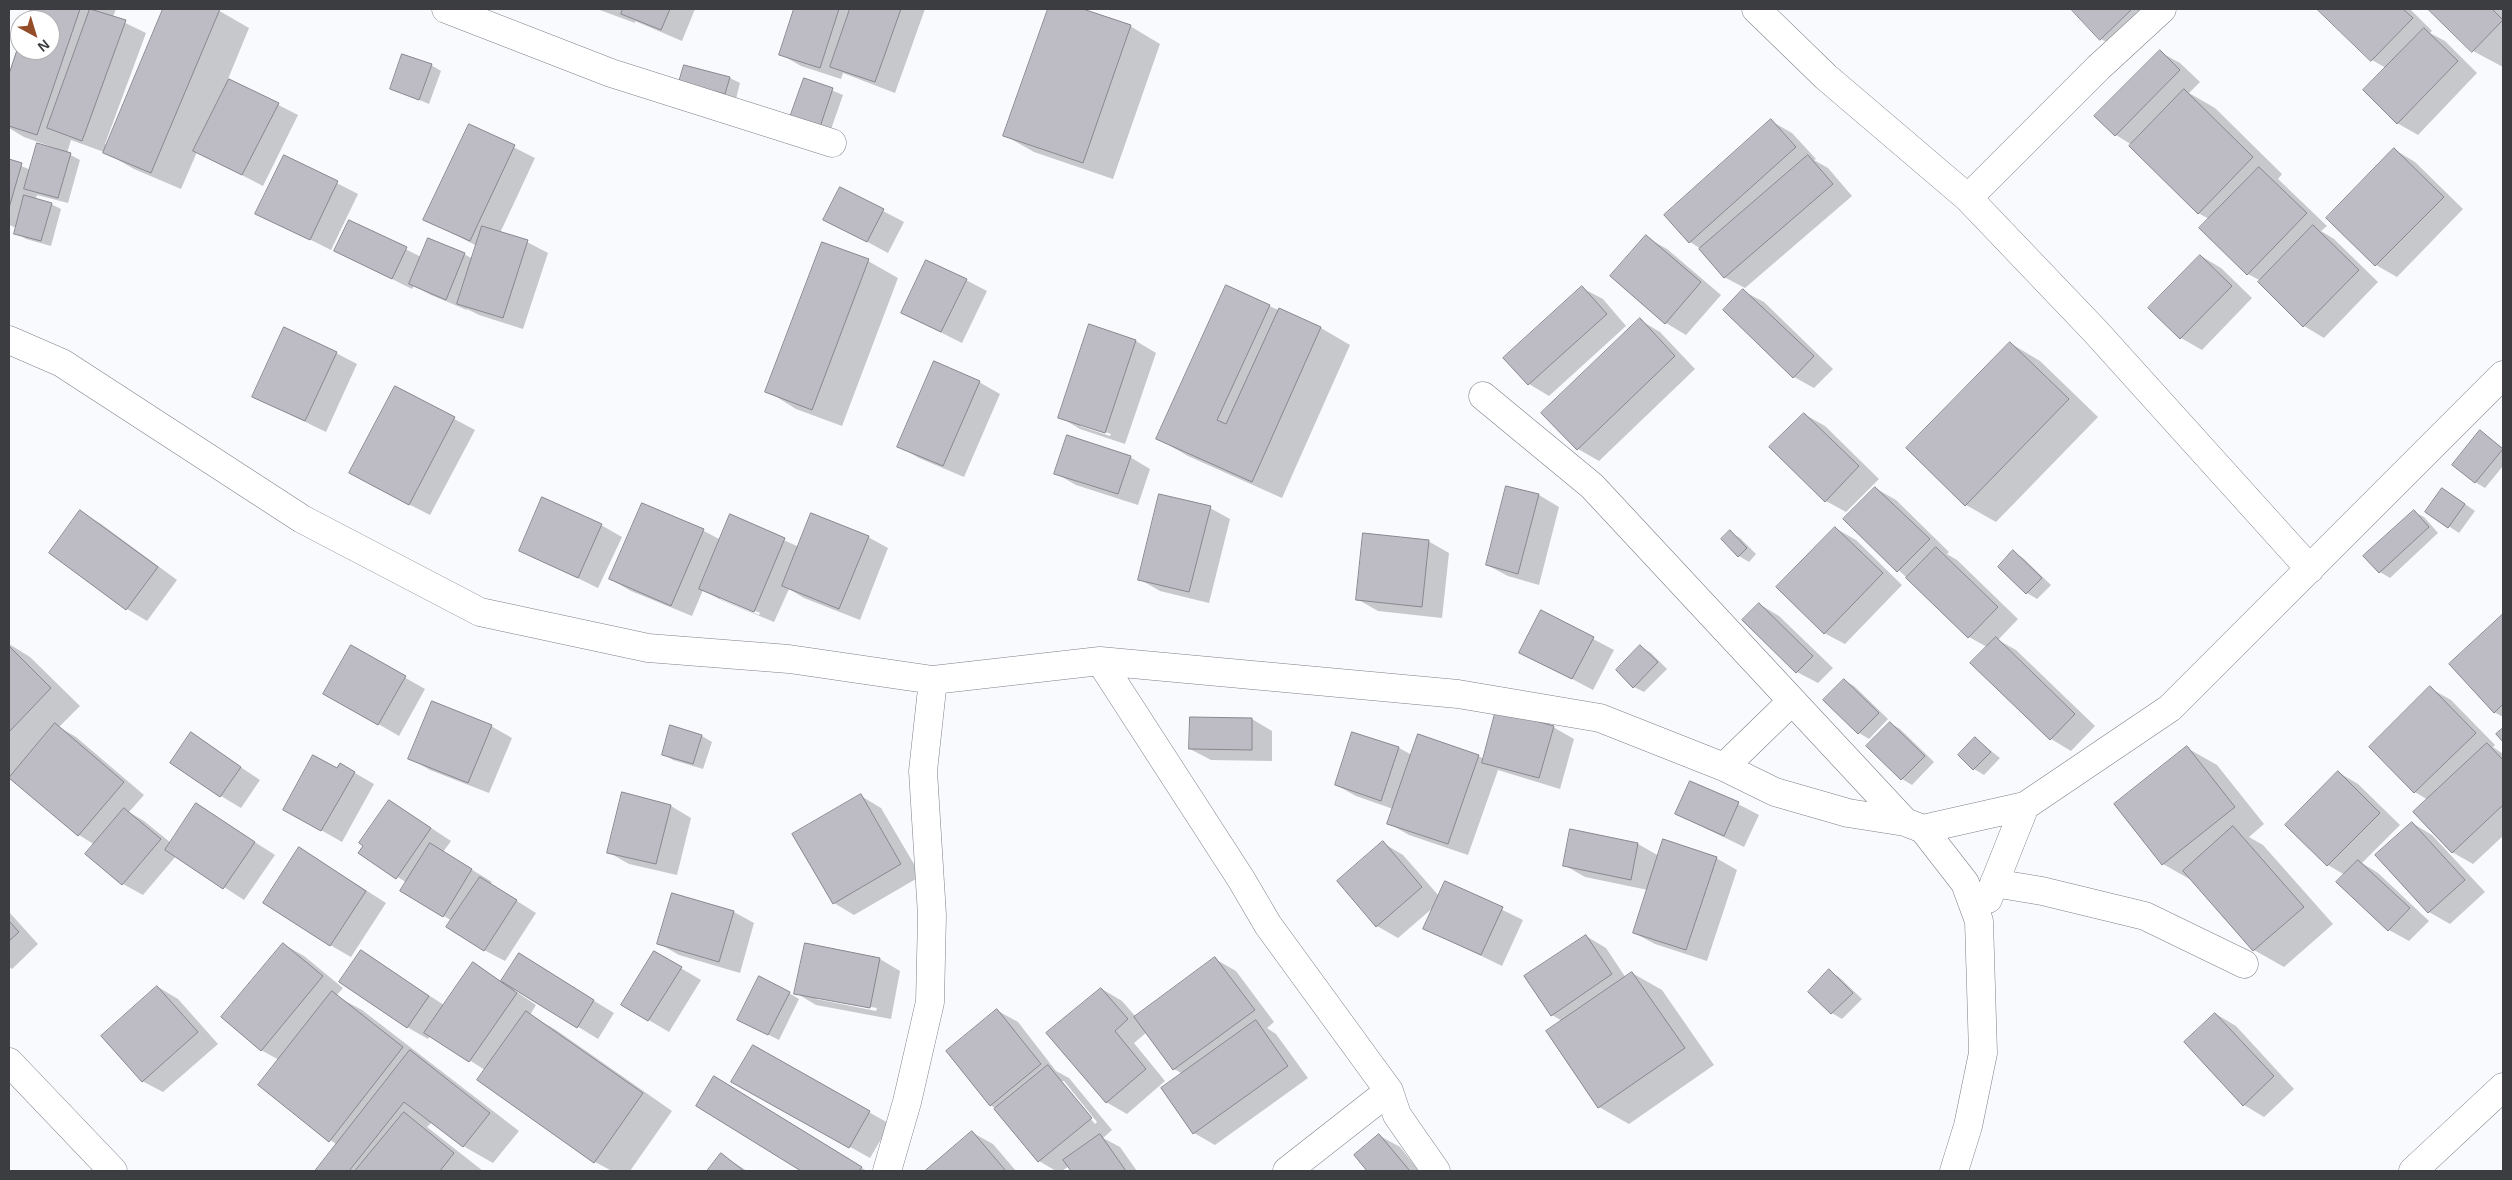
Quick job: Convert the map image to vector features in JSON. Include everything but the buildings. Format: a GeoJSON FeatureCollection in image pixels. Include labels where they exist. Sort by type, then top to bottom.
{"type":"FeatureCollection","features":[{"type":"Feature","properties":{"kind":"street"},"geometry":{"type":"LineString","coordinates":[[446,9],[611,73],[832,144]]}},
{"type":"Feature","properties":{"kind":"street"},"geometry":{"type":"LineString","coordinates":[[1756,9],[1826,77],[1968,198],[2096,332],[2310,569]]}},
{"type":"Feature","properties":{"kind":"street"},"geometry":{"type":"LineString","coordinates":[[1968,198],[2099,67],[2162,9]]}},
{"type":"Feature","properties":{"kind":"street"},"geometry":{"type":"LineString","coordinates":[[9,340],[62,363],[302,518],[480,612],[648,648],[790,659],[933,680],[1100,661],[1458,694],[1600,718],[1724,767],[1776,792],[1848,813],[1914,825],[2025,806],[2170,708],[2501,382]]}},
{"type":"Feature","properties":{"kind":"street"},"geometry":{"type":"LineString","coordinates":[[1483,396],[1592,486],[1792,702],[1914,825],[1965,883],[1979,921],[1983,1053],[1968,1126],[1954,1171]]}},
{"type":"Feature","properties":{"kind":"street"},"geometry":{"type":"LineString","coordinates":[[1100,661],[1268,925],[1389,1090],[1397,1115],[1436,1171]]}},
{"type":"Feature","properties":{"kind":"street"},"geometry":{"type":"LineString","coordinates":[[887,1171],[907,1102],[930,1002],[932,915],[922,771],[933,680]]}},
{"type":"Feature","properties":{"kind":"street"},"geometry":{"type":"LineString","coordinates":[[1724,767],[1792,702]]}},
{"type":"Feature","properties":{"kind":"street"},"geometry":{"type":"LineString","coordinates":[[1979,921],[2025,806]]}},
{"type":"Feature","properties":{"kind":"street"},"geometry":{"type":"LineString","coordinates":[[1994,883],[2042,891],[2146,916],[2244,964]]}},
{"type":"Feature","properties":{"kind":"street"},"geometry":{"type":"LineString","coordinates":[[9,1062],[113,1171]]}},
{"type":"Feature","properties":{"kind":"street"},"geometry":{"type":"LineString","coordinates":[[2413,1171],[2503,1087]]}},
{"type":"Feature","properties":{"kind":"street"},"geometry":{"type":"LineString","coordinates":[[1286,1171],[1389,1090]]}}]}
